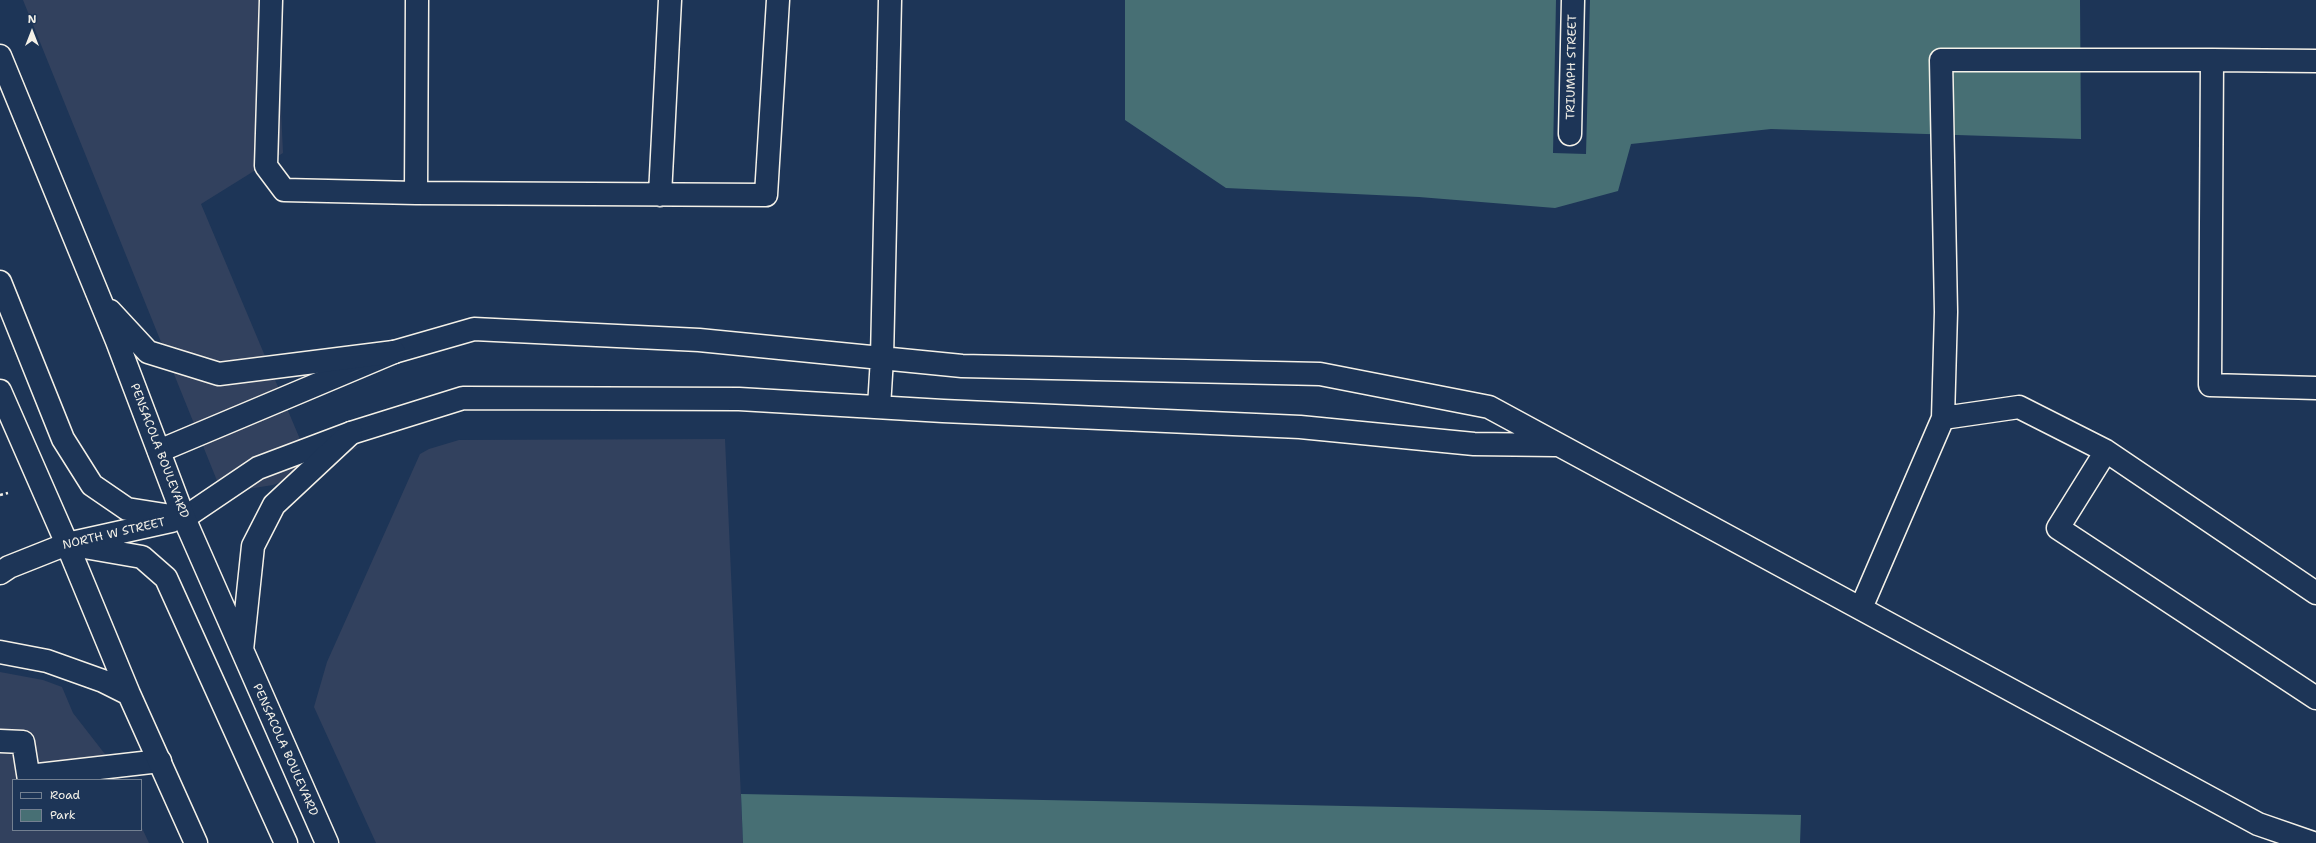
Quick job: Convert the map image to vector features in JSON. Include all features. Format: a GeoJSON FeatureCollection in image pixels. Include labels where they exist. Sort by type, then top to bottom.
{"type":"FeatureCollection","features":[{"type":"Feature","properties":{"kind":"street"},"geometry":{"type":"LineString","coordinates":[[271,0],[266,166],[284,190],[416,193],[660,195],[766,195],[778,0]]}},
{"type":"Feature","properties":{"kind":"street"},"geometry":{"type":"LineString","coordinates":[[416,193],[417,0]]}},
{"type":"Feature","properties":{"kind":"street"},"geometry":{"type":"LineString","coordinates":[[660,195],[670,0]]}},
{"type":"Feature","properties":{"kind":"street"},"geometry":{"type":"LineString","coordinates":[[879,407],[882,358],[890,0]]}},
{"type":"Feature","properties":{"kind":"street","name":"TRIUMPH STREET"},"geometry":{"type":"LineString","coordinates":[[1570,134],[1573,0]]}},
{"type":"Feature","properties":{"kind":"street","name":"PENSACOLA BOULEVARD"},"geometry":{"type":"LineString","coordinates":[[0,56],[101,301],[184,518],[327,843]]}},
{"type":"Feature","properties":{"kind":"street"},"geometry":{"type":"LineString","coordinates":[[1860,608],[1943,418],[1946,312],[1941,60],[2316,60]]}},
{"type":"Feature","properties":{"kind":"street"},"geometry":{"type":"LineString","coordinates":[[2212,60],[2210,385],[2316,388]]}},
{"type":"Feature","properties":{"kind":"street"},"geometry":{"type":"LineString","coordinates":[[0,282],[63,439],[92,485],[127,509],[184,518],[258,468],[351,434],[463,398],[739,399],[1300,427],[1474,444],[1558,445]]}},
{"type":"Feature","properties":{"kind":"street"},"geometry":{"type":"LineString","coordinates":[[101,301],[148,352],[219,374],[394,352]]}},
{"type":"Feature","properties":{"kind":"street"},"geometry":{"type":"LineString","coordinates":[[159,451],[394,352],[474,329],[699,340],[962,366],[1320,374],[1489,407],[2258,824],[2313,843]]}},
{"type":"Feature","properties":{"kind":"street"},"geometry":{"type":"LineString","coordinates":[[0,391],[67,544],[129,694],[196,843]]}},
{"type":"Feature","properties":{"kind":"street"},"geometry":{"type":"LineString","coordinates":[[1943,418],[2019,407],[2106,451],[2316,593]]}},
{"type":"Feature","properties":{"kind":"street"},"geometry":{"type":"LineString","coordinates":[[242,652],[253,546],[274,505],[351,434]]}},
{"type":"Feature","properties":{"kind":"street"},"geometry":{"type":"LineString","coordinates":[[2106,451],[2058,528],[2316,698]]}},
{"type":"Feature","properties":{"kind":"street","name":"NORTH W STREET"},"geometry":{"type":"LineString","coordinates":[[0,573],[9,567],[67,544],[184,518]]}},
{"type":"Feature","properties":{"kind":"street"},"geometry":{"type":"LineString","coordinates":[[67,544],[142,557],[166,578],[286,843]]}},
{"type":"Feature","properties":{"kind":"street"},"geometry":{"type":"LineString","coordinates":[[0,652],[47,661],[103,681],[129,694]]}},
{"type":"Feature","properties":{"kind":"street"},"geometry":{"type":"LineString","coordinates":[[0,741],[24,742],[29,778],[160,761]]}},
{"type":"Feature","properties":{"kind":"path"},"geometry":{"type":"LineString","coordinates":[[0,495],[8,493]]}},
{"type":"Feature","properties":{"kind":"shaded area"},"geometry":{"type":"Polygon","coordinates":[[[23,0],[276,0],[283,153],[201,204],[310,463],[362,445],[334,461],[273,485],[222,493],[23,0]]]}},
{"type":"Feature","properties":{"kind":"shaded area"},"geometry":{"type":"Polygon","coordinates":[[[725,439],[743,843],[376,843],[314,707],[327,662],[420,454],[429,449],[459,440],[725,439]]]}},
{"type":"Feature","properties":{"kind":"shaded area"},"geometry":{"type":"Polygon","coordinates":[[[0,672],[43,680],[62,687],[73,713],[115,767],[120,779],[12,779],[12,831],[142,831],[142,828],[149,843],[0,843],[0,672]]]}},
{"type":"Feature","properties":{"kind":"green space"},"geometry":{"type":"Polygon","coordinates":[[[1125,0],[1556,0],[1553,153],[1586,154],[1590,0],[2080,0],[2081,139],[1771,129],[1631,144],[1618,191],[1555,208],[1419,197],[1226,188],[1125,120],[1125,0]]]}},
{"type":"Feature","properties":{"kind":"green space"},"geometry":{"type":"Polygon","coordinates":[[[741,794],[1801,815],[1800,843],[743,843],[741,794]]]}}]}
